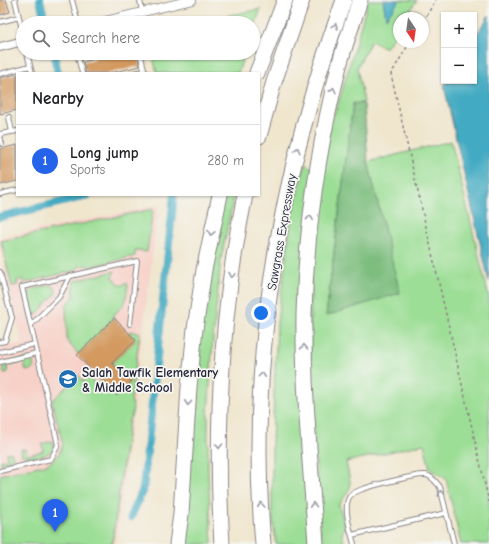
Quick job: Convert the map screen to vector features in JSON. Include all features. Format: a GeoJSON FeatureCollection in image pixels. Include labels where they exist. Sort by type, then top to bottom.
{"type":"FeatureCollection","features":[{"type":"Feature","properties":{"kind":"highway"},"geometry":{"type":"LineString","coordinates":[[257,72],[285,0]]}},
{"type":"Feature","properties":{"kind":"highway"},"geometry":{"type":"LineString","coordinates":[[260,132],[274,82],[302,0]]}},
{"type":"Feature","properties":{"kind":"highway","name":"Sawgrass Expressway"},"geometry":{"type":"LineString","coordinates":[[263,544],[259,460],[259,420],[264,342],[273,271],[288,185],[300,138],[319,71],[344,0]]}},
{"type":"Feature","properties":{"kind":"highway"},"geometry":{"type":"LineString","coordinates":[[316,544],[304,358],[304,315],[308,234],[315,183],[326,123],[339,65],[360,0]]}},
{"type":"Feature","properties":{"kind":"highway"},"geometry":{"type":"LineString","coordinates":[[177,544],[182,508],[188,399],[195,329],[206,263],[220,196]]}},
{"type":"Feature","properties":{"kind":"highway"},"geometry":{"type":"LineString","coordinates":[[222,544],[219,477],[220,397],[226,318],[234,258],[245,196]]}},
{"type":"Feature","properties":{"kind":"street"},"geometry":{"type":"LineString","coordinates":[[137,16],[143,12],[192,0]]}},
{"type":"Feature","properties":{"kind":"street"},"geometry":{"type":"LineString","coordinates":[[0,47],[16,43]]}},
{"type":"Feature","properties":{"kind":"lane"},"geometry":{"type":"LineString","coordinates":[[15,0],[19,16]]}},
{"type":"Feature","properties":{"kind":"lane"},"geometry":{"type":"LineString","coordinates":[[72,0],[76,16]]}},
{"type":"Feature","properties":{"kind":"lane"},"geometry":{"type":"LineString","coordinates":[[140,0],[143,12]]}},
{"type":"Feature","properties":{"kind":"lane"},"geometry":{"type":"LineString","coordinates":[[0,22],[16,19]]}},
{"type":"Feature","properties":{"kind":"lane"},"geometry":{"type":"LineString","coordinates":[[29,60],[32,72]]}},
{"type":"Feature","properties":{"kind":"lane"},"geometry":{"type":"LineString","coordinates":[[79,60],[82,72]]}},
{"type":"Feature","properties":{"kind":"lane"},"geometry":{"type":"LineString","coordinates":[[142,60],[145,72]]}},
{"type":"Feature","properties":{"kind":"lane"},"geometry":{"type":"LineString","coordinates":[[0,74],[30,66]]}},
{"type":"Feature","properties":{"kind":"lane"},"geometry":{"type":"LineString","coordinates":[[9,117],[12,132]]}},
{"type":"Feature","properties":{"kind":"lane"},"geometry":{"type":"LineString","coordinates":[[2,144],[0,136],[16,130]]}},
{"type":"Feature","properties":{"kind":"lane"},"geometry":{"type":"LineString","coordinates":[[0,194],[16,190]]}},
{"type":"Feature","properties":{"kind":"lane"},"geometry":{"type":"LineString","coordinates":[[0,471],[51,459],[58,446],[22,287],[136,261],[130,324]]}},
{"type":"Feature","properties":{"kind":"lane"},"geometry":{"type":"LineString","coordinates":[[0,272],[12,318],[2,342]]}},
{"type":"Feature","properties":{"kind":"lane"},"geometry":{"type":"LineString","coordinates":[[31,325],[59,296],[70,276]]}},
{"type":"Feature","properties":{"kind":"lane"},"geometry":{"type":"LineString","coordinates":[[0,352],[35,344]]}},
{"type":"Feature","properties":{"kind":"lane"},"geometry":{"type":"LineString","coordinates":[[0,362],[37,353]]}},
{"type":"Feature","properties":{"kind":"lane"},"geometry":{"type":"LineString","coordinates":[[354,544],[346,504],[350,496],[358,490],[414,476],[426,475],[434,479],[440,487],[454,544]]}},
{"type":"Feature","properties":{"kind":"lane"},"geometry":{"type":"LineString","coordinates":[[352,535],[446,514]]}},
{"type":"Feature","properties":{"kind":"path"},"geometry":{"type":"LineString","coordinates":[[429,12],[436,0]]}},
{"type":"Feature","properties":{"kind":"path"},"geometry":{"type":"LineString","coordinates":[[406,48],[391,74],[489,502]]}},
{"type":"Feature","properties":{"kind":"shaded area","name":"Salah Tawfik Elementary & Middle School"},"geometry":{"type":"Polygon","coordinates":[[[159,205],[115,544],[0,544],[0,348],[22,343],[0,246],[0,238],[159,205]]]}},
{"type":"Feature","properties":{"kind":"green space"},"geometry":{"type":"Polygon","coordinates":[[[368,0],[383,0],[386,17],[400,0],[417,0],[409,12],[393,12],[393,37],[386,48],[371,41],[357,68],[364,102],[353,104],[326,315],[399,293],[368,162],[451,141],[489,298],[489,544],[461,544],[446,479],[430,469],[424,444],[346,462],[350,488],[339,505],[345,527],[342,534],[344,544],[321,544],[308,343],[308,276],[330,125],[341,95],[368,0]]]}},
{"type":"Feature","properties":{"kind":"green space"},"geometry":{"type":"Polygon","coordinates":[[[261,9],[258,16],[225,16],[261,9]]]}},
{"type":"Feature","properties":{"kind":"green space"},"geometry":{"type":"Polygon","coordinates":[[[154,60],[243,60],[238,72],[157,72],[154,60]]]}},
{"type":"Feature","properties":{"kind":"green space"},"geometry":{"type":"Polygon","coordinates":[[[353,103],[364,104],[368,162],[400,293],[326,316],[353,103]]]}},
{"type":"Feature","properties":{"kind":"green space"},"geometry":{"type":"Polygon","coordinates":[[[305,164],[312,168],[309,544],[276,544],[272,512],[272,444],[277,323],[292,216],[305,164]]]}},
{"type":"Feature","properties":{"kind":"green space"},"geometry":{"type":"Polygon","coordinates":[[[223,196],[234,196],[221,259],[213,339],[208,414],[208,472],[212,544],[180,544],[198,329],[223,196]]]}},
{"type":"Feature","properties":{"kind":"green space"},"geometry":{"type":"Polygon","coordinates":[[[153,209],[147,252],[135,250],[135,256],[89,267],[87,265],[79,266],[77,270],[24,283],[23,279],[17,281],[18,285],[12,286],[1,241],[153,209]]]}},
{"type":"Feature","properties":{"kind":"green space"},"geometry":{"type":"Polygon","coordinates":[[[115,271],[112,277],[122,286],[126,282],[128,285],[125,303],[113,316],[114,318],[78,354],[67,341],[66,305],[74,297],[74,281],[115,271]]]}},
{"type":"Feature","properties":{"kind":"green space"},"geometry":{"type":"Polygon","coordinates":[[[51,285],[55,288],[56,293],[37,314],[32,315],[28,302],[29,293],[34,289],[51,285]]]}},
{"type":"Feature","properties":{"kind":"green space"},"geometry":{"type":"Polygon","coordinates":[[[131,331],[140,333],[131,400],[133,410],[129,420],[112,544],[0,544],[0,475],[48,464],[58,456],[63,444],[52,401],[78,375],[84,382],[89,377],[96,385],[101,380],[117,395],[131,382],[112,363],[136,340],[129,333],[131,331]]]}},
{"type":"Feature","properties":{"kind":"green space"},"geometry":{"type":"Polygon","coordinates":[[[28,358],[32,359],[34,369],[26,371],[24,362],[7,366],[8,372],[4,374],[3,368],[6,363],[28,358]]]}},
{"type":"Feature","properties":{"kind":"green space"},"geometry":{"type":"Polygon","coordinates":[[[52,441],[54,448],[52,451],[44,455],[30,457],[22,455],[21,449],[25,449],[28,455],[43,451],[42,444],[52,441]]]}},
{"type":"Feature","properties":{"kind":"green space"},"geometry":{"type":"Polygon","coordinates":[[[11,452],[13,457],[11,460],[0,464],[0,461],[7,459],[6,453],[11,452]]]}},
{"type":"Feature","properties":{"kind":"water"},"geometry":{"type":"Polygon","coordinates":[[[383,0],[400,0],[386,18],[383,0]]]}},
{"type":"Feature","properties":{"kind":"water"},"geometry":{"type":"Polygon","coordinates":[[[489,15],[489,282],[444,86],[446,84],[477,84],[477,34],[489,15]]]}},
{"type":"Feature","properties":{"kind":"building"},"geometry":{"type":"Polygon","coordinates":[[[0,0],[6,0],[10,12],[0,15],[0,0]]]}},
{"type":"Feature","properties":{"kind":"building"},"geometry":{"type":"Polygon","coordinates":[[[91,60],[139,60],[140,66],[114,72],[86,72],[83,62],[91,60]]]}},
{"type":"Feature","properties":{"kind":"building"},"geometry":{"type":"Polygon","coordinates":[[[16,74],[16,110],[0,114],[0,78],[16,74]]]}},
{"type":"Feature","properties":{"kind":"building"},"geometry":{"type":"Polygon","coordinates":[[[16,145],[16,181],[0,185],[0,149],[16,145]]]}},
{"type":"Feature","properties":{"kind":"building"},"geometry":{"type":"Polygon","coordinates":[[[114,318],[136,340],[112,363],[131,382],[117,396],[77,355],[114,318]]]}},
{"type":"Feature","properties":{"kind":"waterway"},"geometry":{"type":"LineString","coordinates":[[40,0],[43,12]]}},
{"type":"Feature","properties":{"kind":"waterway"},"geometry":{"type":"LineString","coordinates":[[55,60],[58,72]]}},
{"type":"Feature","properties":{"kind":"waterway"},"geometry":{"type":"LineString","coordinates":[[0,217],[87,196]]}},
{"type":"Feature","properties":{"kind":"waterway"},"geometry":{"type":"LineString","coordinates":[[131,517],[143,489],[174,196]]}},
{"type":"Feature","properties":{"kind":"place","name":"Salah Tawfik Elementary & Middle School"},"geometry":{"type":"Point","coordinates":[68,379]}},
{"type":"Feature","properties":{"kind":"place","name":"Long jump"},"geometry":{"type":"Point","coordinates":[55,532]}}]}
